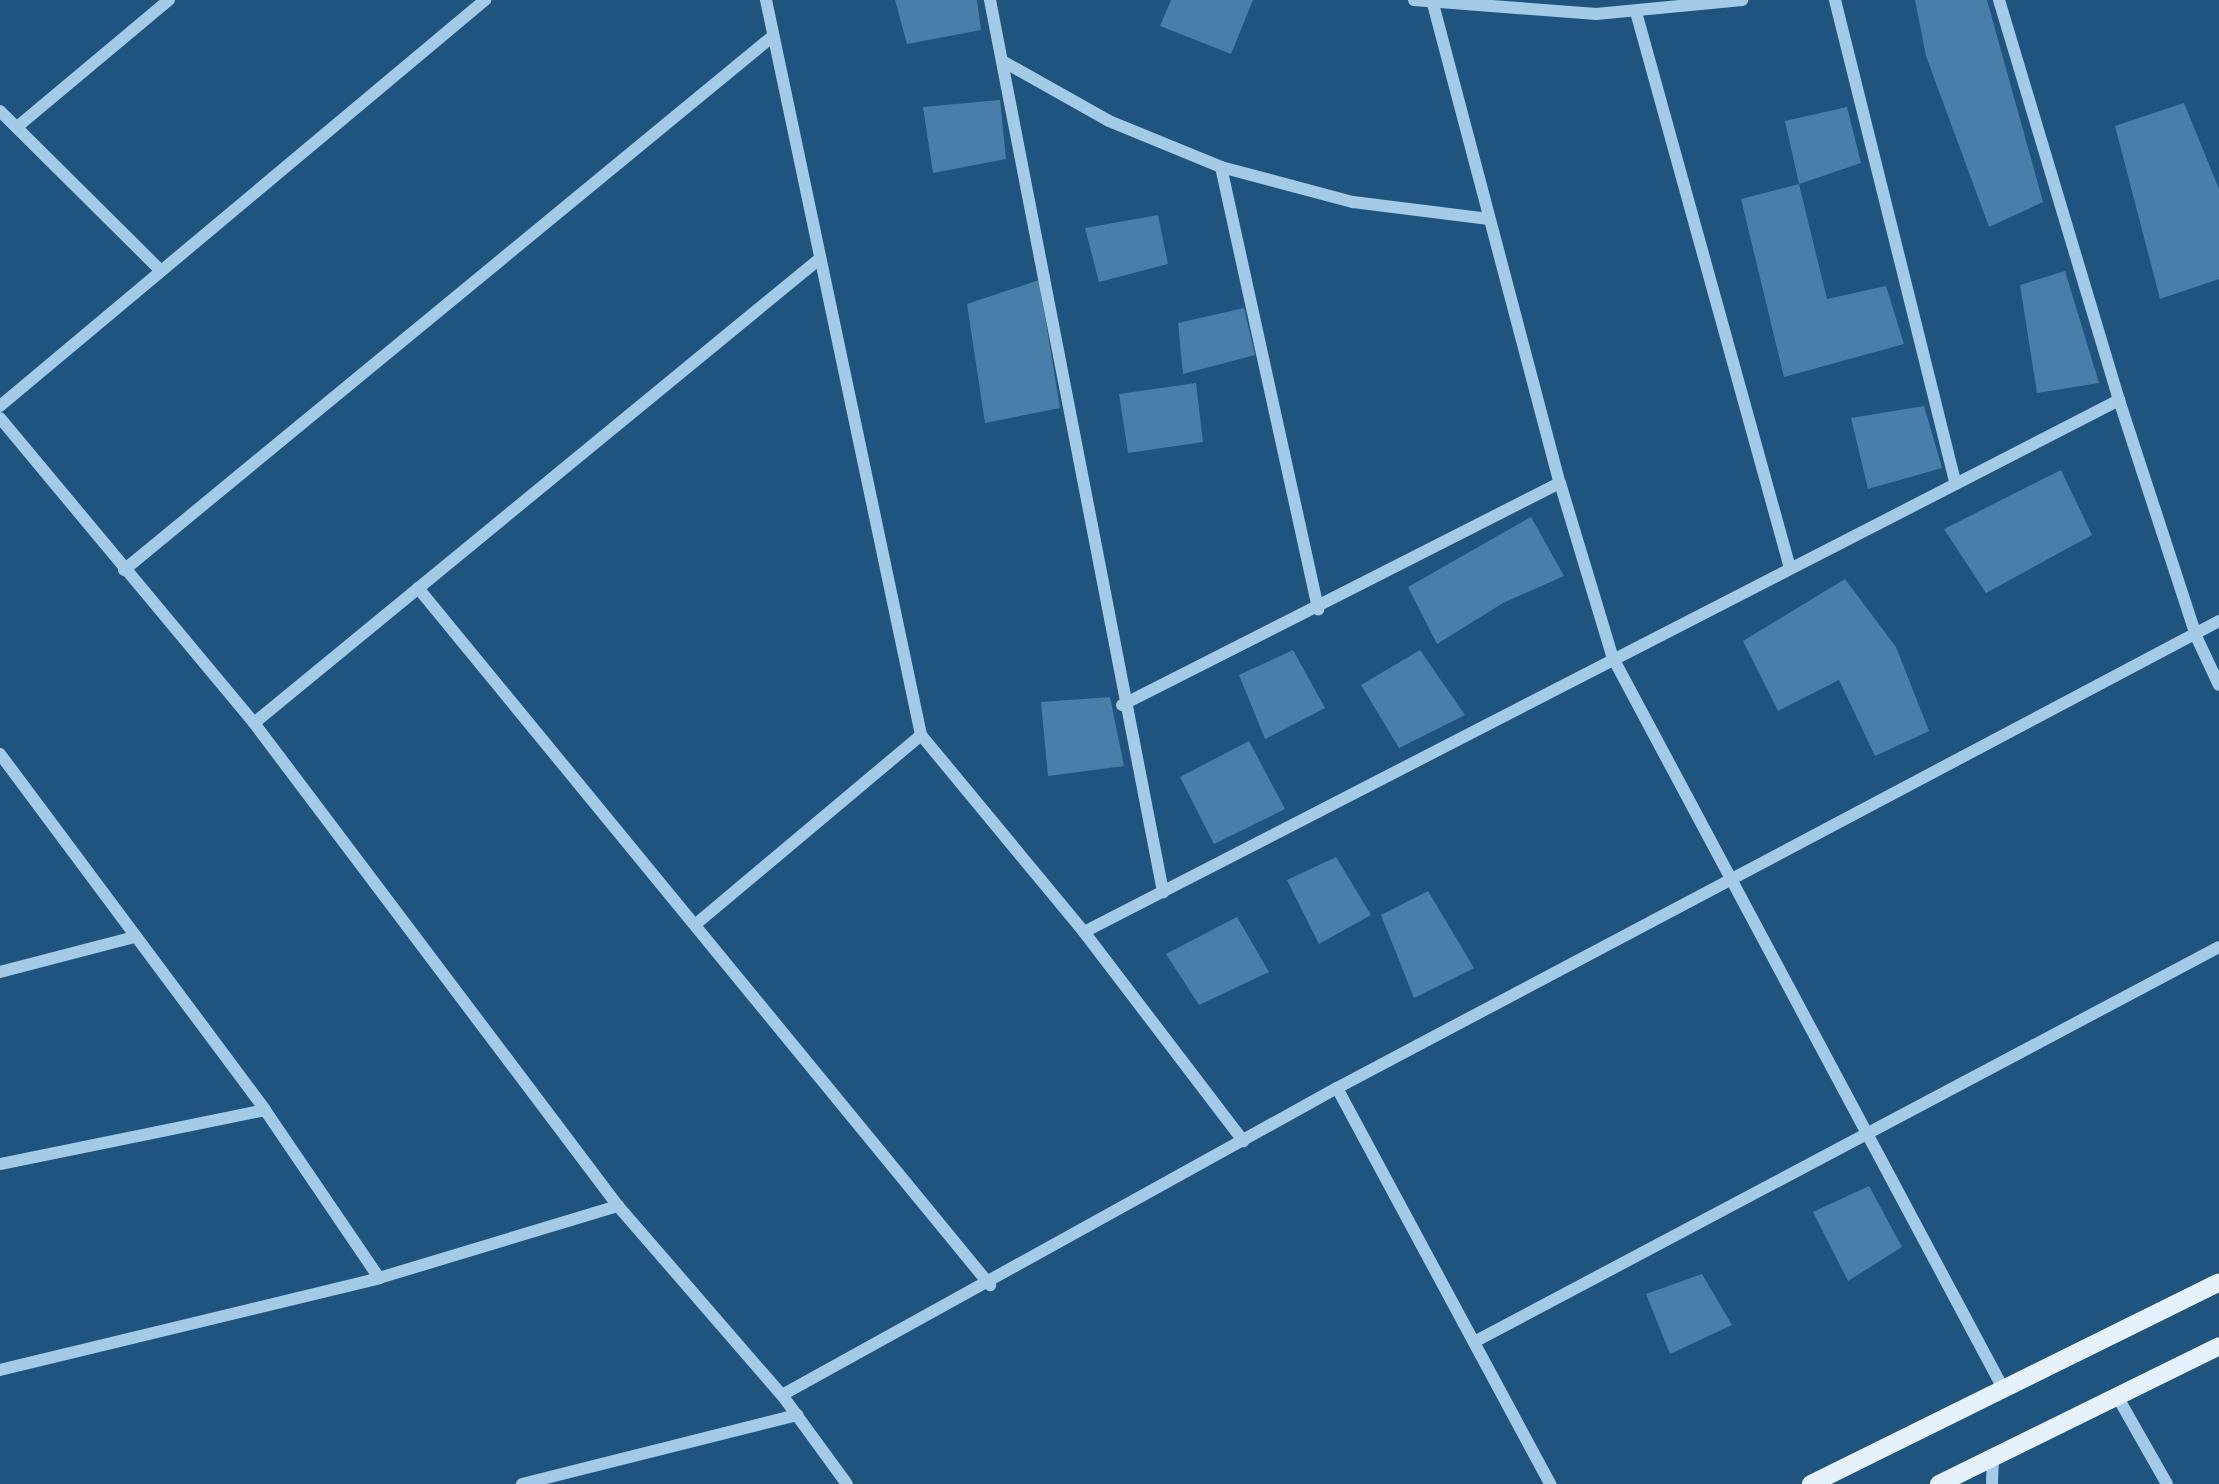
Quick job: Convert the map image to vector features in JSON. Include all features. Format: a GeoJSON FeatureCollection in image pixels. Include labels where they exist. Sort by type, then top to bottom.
{"type":"FeatureCollection","features":[{"type":"Feature","properties":{"kind":"main road"},"geometry":{"type":"LineString","coordinates":[[1811,1484],[2219,1282]]}},
{"type":"Feature","properties":{"kind":"main road"},"geometry":{"type":"LineString","coordinates":[[1939,1484],[2219,1346]]}},
{"type":"Feature","properties":{"kind":"street"},"geometry":{"type":"LineString","coordinates":[[17,127],[169,0]]}},
{"type":"Feature","properties":{"kind":"street"},"geometry":{"type":"LineString","coordinates":[[0,405],[485,0]]}},
{"type":"Feature","properties":{"kind":"street"},"geometry":{"type":"LineString","coordinates":[[766,0],[818,260],[921,735],[1084,932],[1243,1141]]}},
{"type":"Feature","properties":{"kind":"street"},"geometry":{"type":"LineString","coordinates":[[990,0],[1004,62],[1122,705],[1163,892]]}},
{"type":"Feature","properties":{"kind":"street"},"geometry":{"type":"LineString","coordinates":[[1415,0],[1636,12],[1742,0]]}},
{"type":"Feature","properties":{"kind":"street"},"geometry":{"type":"LineString","coordinates":[[1835,0],[1955,483]]}},
{"type":"Feature","properties":{"kind":"street"},"geometry":{"type":"LineString","coordinates":[[1999,0],[2119,400],[2196,636],[2219,685]]}},
{"type":"Feature","properties":{"kind":"street"},"geometry":{"type":"LineString","coordinates":[[1432,2],[1560,483],[1613,658],[1863,1136],[2004,1390]]}},
{"type":"Feature","properties":{"kind":"street"},"geometry":{"type":"LineString","coordinates":[[1636,12],[1790,568]]}},
{"type":"Feature","properties":{"kind":"street"},"geometry":{"type":"LineString","coordinates":[[124,570],[773,36]]}},
{"type":"Feature","properties":{"kind":"street"},"geometry":{"type":"LineString","coordinates":[[1004,62],[1109,121],[1221,167],[1353,202],[1489,219]]}},
{"type":"Feature","properties":{"kind":"street"},"geometry":{"type":"LineString","coordinates":[[0,111],[161,271]]}},
{"type":"Feature","properties":{"kind":"street"},"geometry":{"type":"LineString","coordinates":[[1221,167],[1318,610]]}},
{"type":"Feature","properties":{"kind":"street"},"geometry":{"type":"LineString","coordinates":[[254,723],[818,260]]}},
{"type":"Feature","properties":{"kind":"street"},"geometry":{"type":"LineString","coordinates":[[1084,932],[2119,400]]}},
{"type":"Feature","properties":{"kind":"street"},"geometry":{"type":"LineString","coordinates":[[0,418],[254,723],[618,1206],[782,1395],[847,1484]]}},
{"type":"Feature","properties":{"kind":"street"},"geometry":{"type":"LineString","coordinates":[[1122,705],[1318,610],[1560,483]]}},
{"type":"Feature","properties":{"kind":"street"},"geometry":{"type":"LineString","coordinates":[[418,588],[990,1284]]}},
{"type":"Feature","properties":{"kind":"street"},"geometry":{"type":"LineString","coordinates":[[782,1395],[990,1284],[1337,1087],[1731,883],[2196,636],[2219,621]]}},
{"type":"Feature","properties":{"kind":"street"},"geometry":{"type":"LineString","coordinates":[[696,924],[921,735]]}},
{"type":"Feature","properties":{"kind":"street"},"geometry":{"type":"LineString","coordinates":[[0,754],[6,768],[265,1110],[379,1278]]}},
{"type":"Feature","properties":{"kind":"street"},"geometry":{"type":"LineString","coordinates":[[0,972],[134,937]]}},
{"type":"Feature","properties":{"kind":"street"},"geometry":{"type":"LineString","coordinates":[[1474,1342],[2219,947]]}},
{"type":"Feature","properties":{"kind":"street"},"geometry":{"type":"LineString","coordinates":[[1337,1087],[1550,1484]]}},
{"type":"Feature","properties":{"kind":"street"},"geometry":{"type":"LineString","coordinates":[[0,1164],[265,1110]]}},
{"type":"Feature","properties":{"kind":"street"},"geometry":{"type":"LineString","coordinates":[[0,1370],[379,1278],[618,1206]]}},
{"type":"Feature","properties":{"kind":"street"},"geometry":{"type":"LineString","coordinates":[[2117,1396],[2166,1484]]}},
{"type":"Feature","properties":{"kind":"street"},"geometry":{"type":"LineString","coordinates":[[522,1484],[797,1415]]}},
{"type":"Feature","properties":{"kind":"street"},"geometry":{"type":"LineString","coordinates":[[1992,1484],[1993,1457]]}},
{"type":"Feature","properties":{"kind":"building"},"geometry":{"type":"Polygon","coordinates":[[[895,0],[977,0],[981,30],[907,44],[895,0]]]}},
{"type":"Feature","properties":{"kind":"building"},"geometry":{"type":"Polygon","coordinates":[[[1171,0],[1253,0],[1231,54],[1160,26],[1171,0]]]}},
{"type":"Feature","properties":{"kind":"building"},"geometry":{"type":"Polygon","coordinates":[[[1915,0],[1987,0],[2043,202],[1989,227],[1926,56],[1915,0]]]}},
{"type":"Feature","properties":{"kind":"building"},"geometry":{"type":"Polygon","coordinates":[[[1000,100],[1006,159],[933,173],[923,107],[1000,100]]]}},
{"type":"Feature","properties":{"kind":"building"},"geometry":{"type":"Polygon","coordinates":[[[2184,103],[2219,189],[2219,279],[2160,299],[2115,126],[2184,103]]]}},
{"type":"Feature","properties":{"kind":"building"},"geometry":{"type":"Polygon","coordinates":[[[1847,107],[1861,163],[1799,184],[1785,121],[1847,107]]]}},
{"type":"Feature","properties":{"kind":"building"},"geometry":{"type":"Polygon","coordinates":[[[1799,184],[1827,299],[1886,286],[1904,344],[1784,377],[1741,199],[1799,184]]]}},
{"type":"Feature","properties":{"kind":"building"},"geometry":{"type":"Polygon","coordinates":[[[1158,215],[1168,264],[1099,282],[1085,228],[1158,215]]]}},
{"type":"Feature","properties":{"kind":"building"},"geometry":{"type":"Polygon","coordinates":[[[2065,271],[2099,383],[2037,393],[2020,285],[2065,271]]]}},
{"type":"Feature","properties":{"kind":"building"},"geometry":{"type":"Polygon","coordinates":[[[1039,280],[1060,408],[985,423],[967,304],[1039,280]]]}},
{"type":"Feature","properties":{"kind":"building"},"geometry":{"type":"Polygon","coordinates":[[[1244,308],[1255,355],[1183,374],[1178,323],[1244,308]]]}},
{"type":"Feature","properties":{"kind":"building"},"geometry":{"type":"Polygon","coordinates":[[[1196,383],[1203,442],[1128,453],[1119,394],[1196,383]]]}},
{"type":"Feature","properties":{"kind":"building"},"geometry":{"type":"Polygon","coordinates":[[[1924,406],[1942,468],[1868,489],[1851,418],[1924,406]]]}},
{"type":"Feature","properties":{"kind":"building"},"geometry":{"type":"Polygon","coordinates":[[[2061,470],[2092,535],[1986,593],[1944,529],[2061,470]]]}},
{"type":"Feature","properties":{"kind":"building"},"geometry":{"type":"Polygon","coordinates":[[[1531,517],[1564,576],[1503,603],[1437,644],[1408,587],[1531,517]]]}},
{"type":"Feature","properties":{"kind":"building"},"geometry":{"type":"Polygon","coordinates":[[[1845,579],[1896,647],[1929,731],[1875,756],[1839,680],[1778,711],[1743,641],[1845,579]]]}},
{"type":"Feature","properties":{"kind":"building"},"geometry":{"type":"Polygon","coordinates":[[[1293,650],[1325,708],[1265,739],[1239,675],[1293,650]]]}},
{"type":"Feature","properties":{"kind":"building"},"geometry":{"type":"Polygon","coordinates":[[[1420,650],[1465,715],[1399,748],[1361,685],[1420,650]]]}},
{"type":"Feature","properties":{"kind":"building"},"geometry":{"type":"Polygon","coordinates":[[[1110,697],[1124,766],[1048,776],[1041,702],[1110,697]]]}},
{"type":"Feature","properties":{"kind":"building"},"geometry":{"type":"Polygon","coordinates":[[[1249,741],[1285,809],[1214,844],[1180,777],[1249,741]]]}},
{"type":"Feature","properties":{"kind":"building"},"geometry":{"type":"Polygon","coordinates":[[[1336,857],[1371,915],[1319,944],[1287,880],[1336,857]]]}},
{"type":"Feature","properties":{"kind":"building"},"geometry":{"type":"Polygon","coordinates":[[[1428,891],[1474,968],[1414,998],[1381,915],[1428,891]]]}},
{"type":"Feature","properties":{"kind":"building"},"geometry":{"type":"Polygon","coordinates":[[[1237,917],[1269,972],[1199,1005],[1166,954],[1237,917]]]}},
{"type":"Feature","properties":{"kind":"building"},"geometry":{"type":"Polygon","coordinates":[[[1869,1186],[1902,1247],[1848,1281],[1813,1212],[1869,1186]]]}},
{"type":"Feature","properties":{"kind":"building"},"geometry":{"type":"Polygon","coordinates":[[[1702,1274],[1732,1325],[1670,1354],[1646,1294],[1702,1274]]]}}]}
